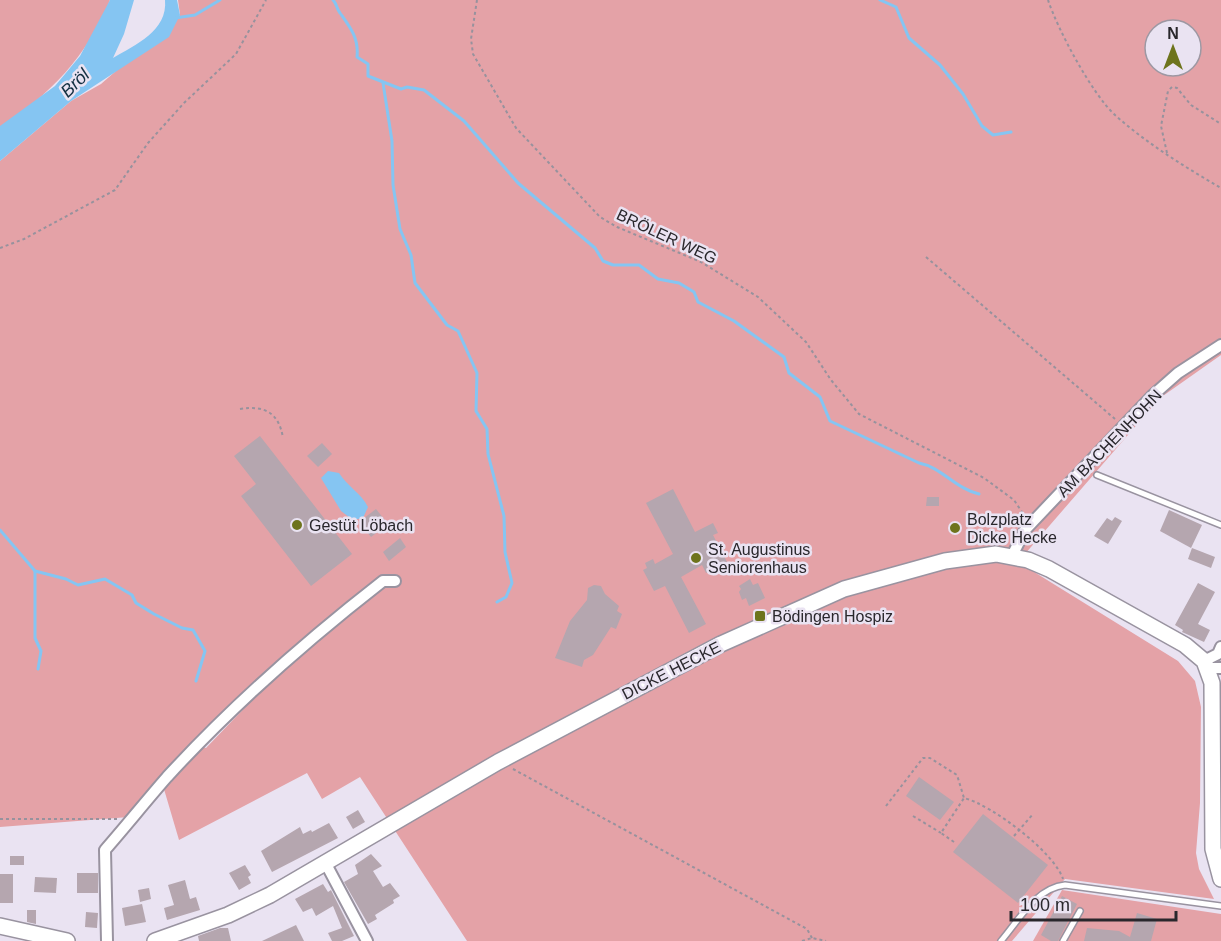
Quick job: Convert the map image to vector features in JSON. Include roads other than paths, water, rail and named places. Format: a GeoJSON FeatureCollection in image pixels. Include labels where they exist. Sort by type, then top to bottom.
{"type":"FeatureCollection","features":[{"type":"Feature","properties":{"kind":"street","name":"AM BACHENHOHN"},"geometry":{"type":"LineString","coordinates":[[1012,556],[1025,530],[1124,426],[1178,374],[1221,345]]}},
{"type":"Feature","properties":{"kind":"street","name":"DICKE HECKE"},"geometry":{"type":"LineString","coordinates":[[155,941],[178,938],[326,864],[498,762],[721,644],[824,597],[945,561],[976,555],[1012,556],[1049,569],[1143,619],[1185,645],[1211,666]]}},
{"type":"Feature","properties":{"kind":"street"},"geometry":{"type":"LineString","coordinates":[[107,941],[105,850],[166,778],[235,707],[325,626],[383,581],[395,581]]}},
{"type":"Feature","properties":{"kind":"street"},"geometry":{"type":"LineString","coordinates":[[1221,647],[1211,666],[1217,807],[1213,849],[1221,879]]}},
{"type":"Feature","properties":{"kind":"street"},"geometry":{"type":"LineString","coordinates":[[326,864],[367,941]]}},
{"type":"Feature","properties":{"kind":"street"},"geometry":{"type":"LineString","coordinates":[[0,926],[67,941]]}},
{"type":"Feature","properties":{"kind":"lane"},"geometry":{"type":"LineString","coordinates":[[1097,475],[1221,525]]}},
{"type":"Feature","properties":{"kind":"lane"},"geometry":{"type":"LineString","coordinates":[[1001,941],[1041,893],[1053,886],[1065,885],[1221,906]]}},
{"type":"Feature","properties":{"kind":"lane"},"geometry":{"type":"LineString","coordinates":[[1063,941],[1080,911]]}},
{"type":"Feature","properties":{"kind":"water","name":"Bröl"},"geometry":{"type":"Polygon","coordinates":[[[110,0],[134,0],[124,34],[113,58],[140,42],[156,29],[165,11],[165,0],[177,0],[180,15],[169,37],[71,101],[0,161],[0,126],[55,86],[80,56],[110,0]]]}},
{"type":"Feature","properties":{"kind":"water"},"geometry":{"type":"Polygon","coordinates":[[[328,471],[339,473],[365,502],[368,507],[363,518],[353,520],[341,511],[321,478],[328,471]]]}},
{"type":"Feature","properties":{"kind":"waterway"},"geometry":{"type":"LineString","coordinates":[[175,18],[195,15],[220,0]]}},
{"type":"Feature","properties":{"kind":"waterway"},"geometry":{"type":"LineString","coordinates":[[333,0],[353,33],[357,44],[357,57],[368,64],[368,76],[401,89],[407,87],[424,90],[464,121],[518,183],[595,248],[603,261],[613,265],[639,265],[658,279],[679,283],[694,292],[698,302],[734,321],[784,357],[789,373],[820,397],[830,421],[927,465],[963,488],[979,494]]}},
{"type":"Feature","properties":{"kind":"waterway"},"geometry":{"type":"LineString","coordinates":[[880,0],[896,7],[909,38],[940,65],[963,94],[982,126],[993,135],[1011,132]]}},
{"type":"Feature","properties":{"kind":"waterway"},"geometry":{"type":"LineString","coordinates":[[383,83],[392,141],[393,185],[400,229],[411,255],[415,283],[447,325],[458,331],[477,373],[476,411],[487,429],[488,454],[504,516],[505,552],[512,583],[506,597],[497,602]]}},
{"type":"Feature","properties":{"kind":"waterway"},"geometry":{"type":"LineString","coordinates":[[0,530],[35,571],[66,579],[78,585],[105,579],[132,595],[136,603],[154,614],[182,628],[193,630],[205,651],[196,681]]}},
{"type":"Feature","properties":{"kind":"waterway"},"geometry":{"type":"LineString","coordinates":[[35,571],[35,638],[41,651],[38,669]]}},
{"type":"Feature","properties":{"kind":"place","name":"Gestüt Löbach"},"geometry":{"type":"Point","coordinates":[297,525]}},
{"type":"Feature","properties":{"kind":"place","name":"Bolzplatz Dicke Hecke"},"geometry":{"type":"Point","coordinates":[955,528]}},
{"type":"Feature","properties":{"kind":"place","name":"St. Augustinus Seniorenhaus"},"geometry":{"type":"Point","coordinates":[696,558]}},
{"type":"Feature","properties":{"kind":"place","name":"Bödingen Hospiz"},"geometry":{"type":"Point","coordinates":[760,616]}}]}
